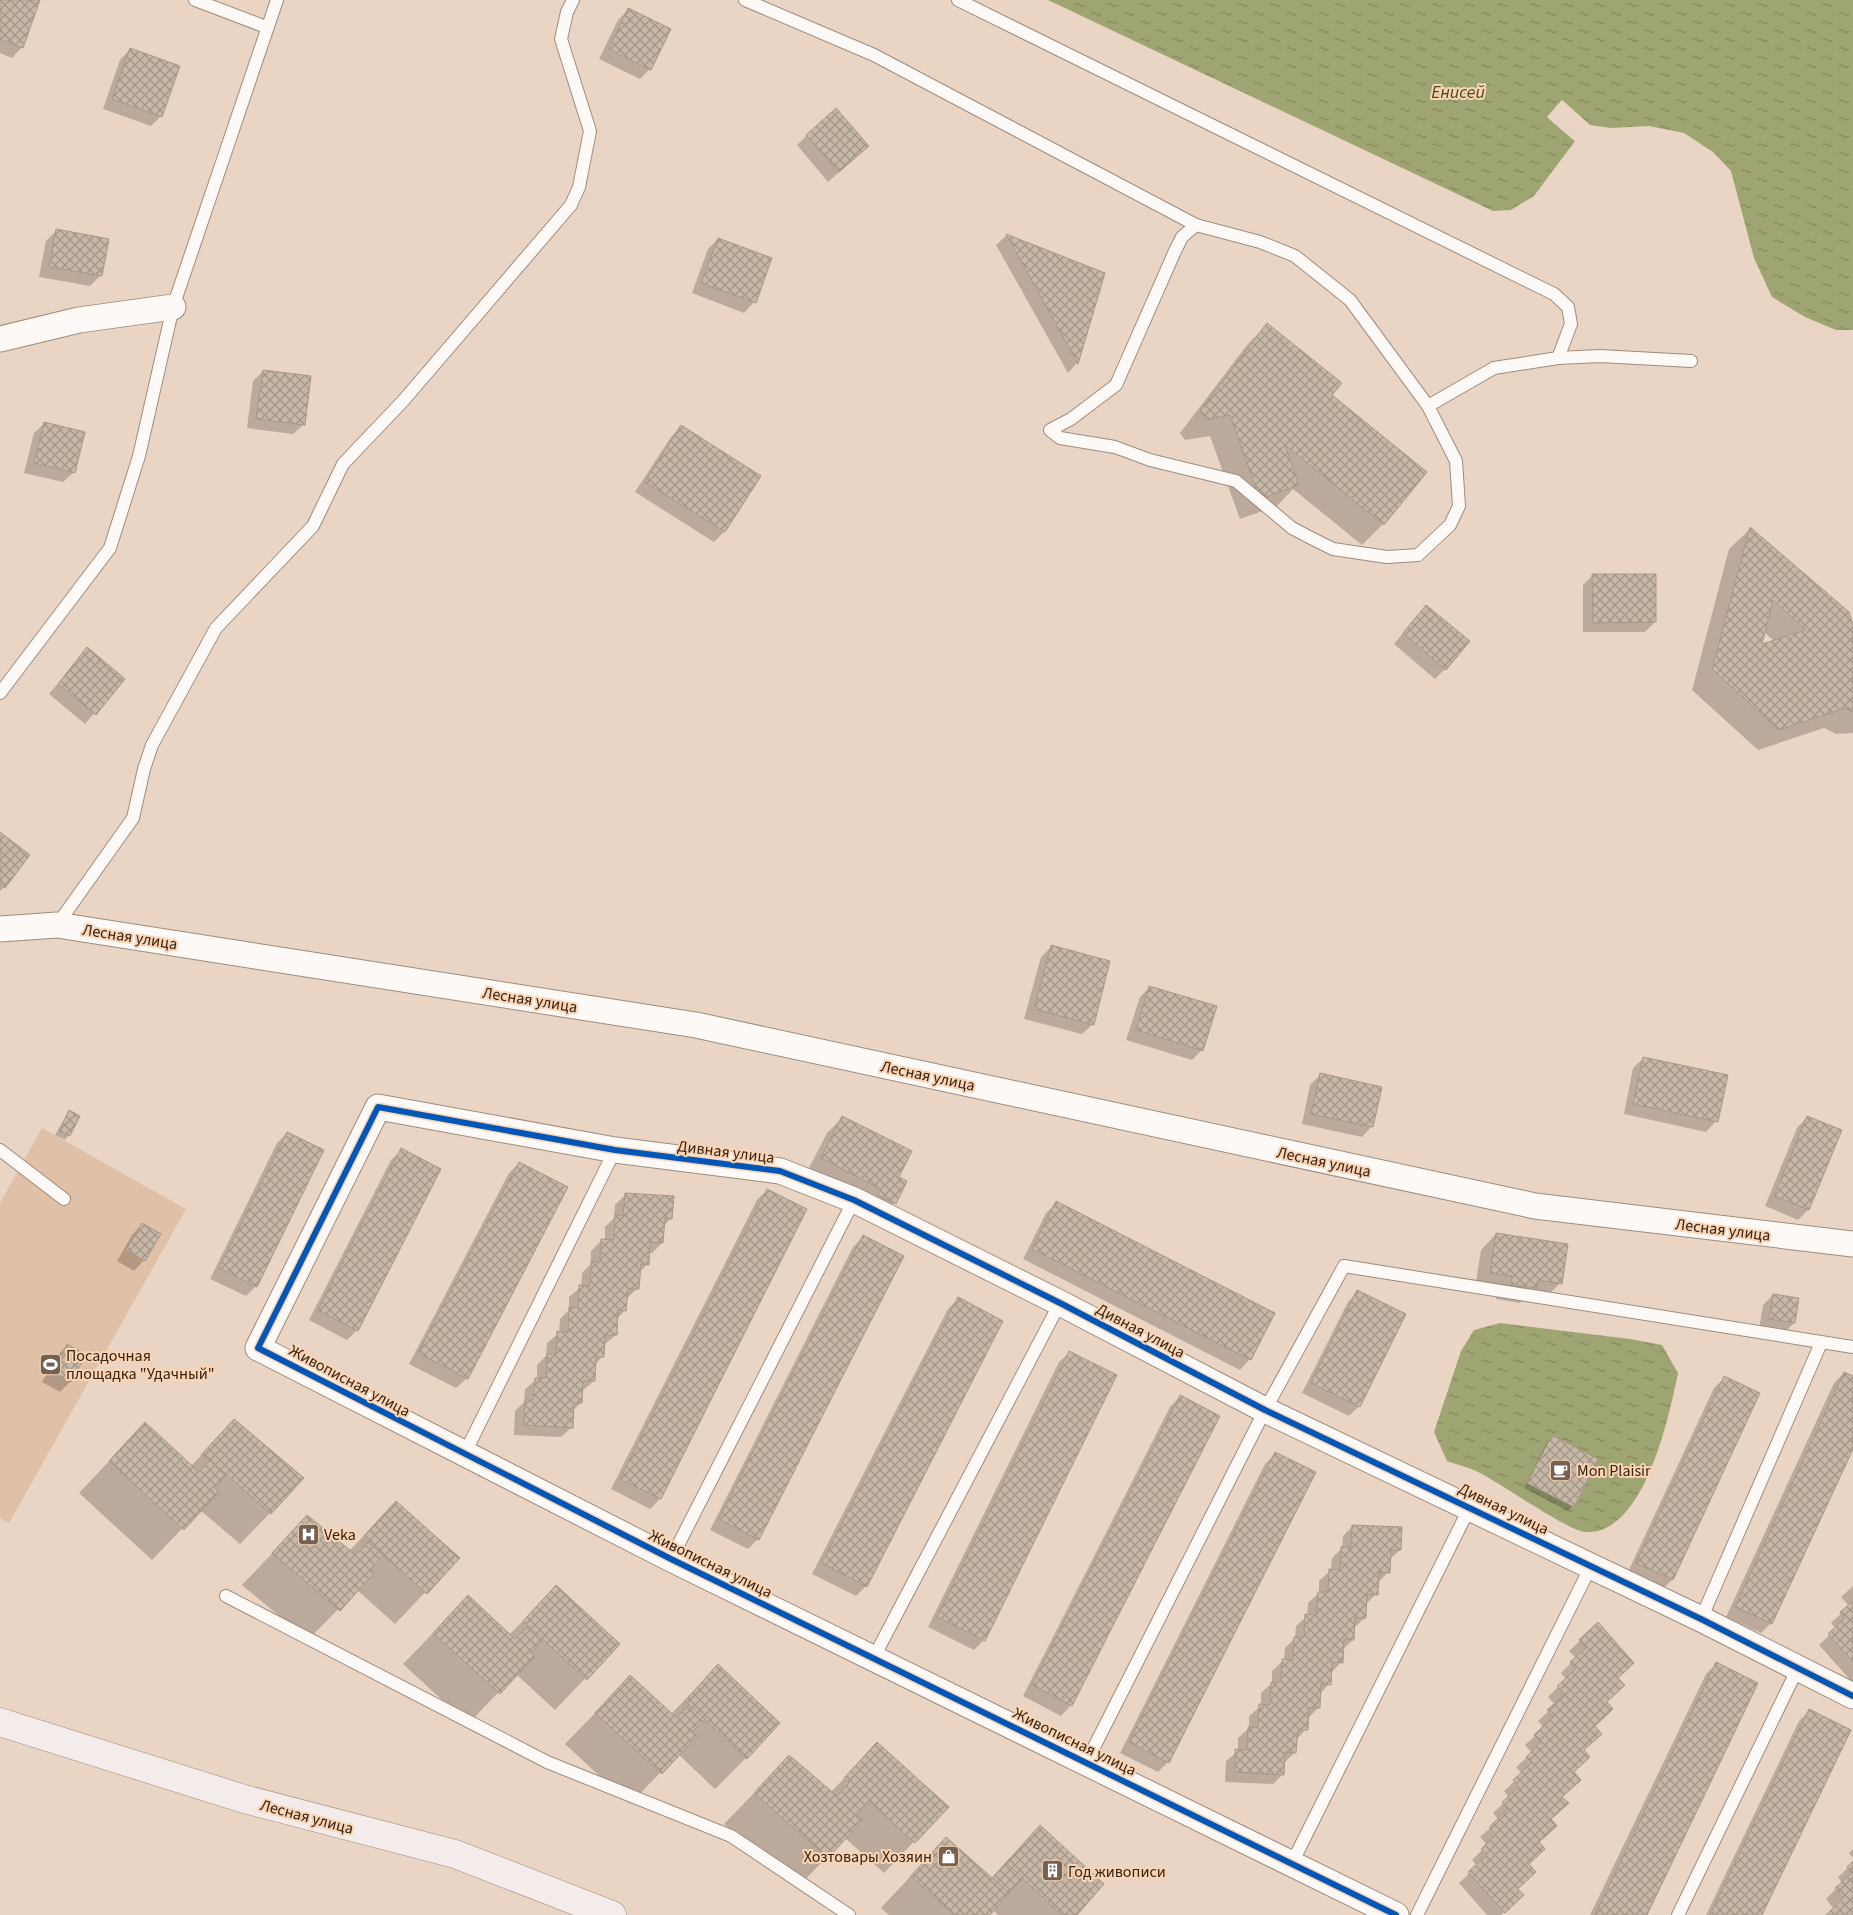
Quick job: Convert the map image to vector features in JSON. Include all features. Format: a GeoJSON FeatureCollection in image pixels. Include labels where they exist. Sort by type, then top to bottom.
{"type":"FeatureCollection","features":[{"type":"Feature","properties":{"kind":"main road","name":"Лесная улица"},"geometry":{"type":"LineString","coordinates":[[0,1722],[244,1799],[455,1854],[612,1915]]}},
{"type":"Feature","properties":{"kind":"street"},"geometry":{"type":"LineString","coordinates":[[0,339],[79,320],[173,307]]}},
{"type":"Feature","properties":{"kind":"street","name":"Лесная улица"},"geometry":{"type":"LineString","coordinates":[[0,930],[57,925],[696,1025],[1535,1206],[1853,1244]]}},
{"type":"Feature","properties":{"kind":"street","name":"Дивная улица"},"geometry":{"type":"LineString","coordinates":[[378,1107],[615,1150],[780,1171],[854,1200],[1060,1303],[1265,1410],[1701,1619],[1798,1670],[1853,1696]]}},
{"type":"Feature","properties":{"kind":"street","name":"Живописная улица"},"geometry":{"type":"LineString","coordinates":[[378,1107],[258,1348],[464,1455],[671,1559],[874,1657],[1396,1915]]}},
{"type":"Feature","properties":{"kind":"lane"},"geometry":{"type":"LineString","coordinates":[[195,0],[266,27]]}},
{"type":"Feature","properties":{"kind":"lane"},"geometry":{"type":"LineString","coordinates":[[0,693],[110,548],[139,456],[173,307],[266,27],[277,0]]}},
{"type":"Feature","properties":{"kind":"lane"},"geometry":{"type":"LineString","coordinates":[[57,925],[133,818],[144,769],[152,746],[216,628],[313,526],[343,464],[403,401],[571,205],[579,187],[590,131],[561,39],[566,12],[573,0]]}},
{"type":"Feature","properties":{"kind":"lane"},"geometry":{"type":"LineString","coordinates":[[745,0],[874,55],[1196,225],[1260,242],[1295,256],[1350,300],[1428,406],[1456,460],[1459,506],[1450,525],[1418,554],[1394,557],[1364,555],[1333,549],[1292,528],[1236,481],[1150,460],[1115,447],[1060,438],[1050,430],[1071,419],[1116,385],[1182,237],[1196,225]]}},
{"type":"Feature","properties":{"kind":"lane"},"geometry":{"type":"LineString","coordinates":[[958,0],[1554,294],[1568,308],[1571,324],[1558,358]]}},
{"type":"Feature","properties":{"kind":"lane"},"geometry":{"type":"LineString","coordinates":[[1428,406],[1494,368],[1558,358],[1600,356],[1691,361]]}},
{"type":"Feature","properties":{"kind":"lane"},"geometry":{"type":"LineString","coordinates":[[0,1150],[64,1199]]}},
{"type":"Feature","properties":{"kind":"lane"},"geometry":{"type":"LineString","coordinates":[[464,1455],[615,1150]]}},
{"type":"Feature","properties":{"kind":"lane"},"geometry":{"type":"LineString","coordinates":[[671,1559],[854,1200]]}},
{"type":"Feature","properties":{"kind":"lane"},"geometry":{"type":"LineString","coordinates":[[1086,1762],[1265,1410],[1344,1266],[1853,1347]]}},
{"type":"Feature","properties":{"kind":"lane"},"geometry":{"type":"LineString","coordinates":[[874,1657],[1060,1303]]}},
{"type":"Feature","properties":{"kind":"lane"},"geometry":{"type":"LineString","coordinates":[[1701,1619],[1821,1343]]}},
{"type":"Feature","properties":{"kind":"lane"},"geometry":{"type":"LineString","coordinates":[[1292,1863],[1470,1507]]}},
{"type":"Feature","properties":{"kind":"lane"},"geometry":{"type":"LineString","coordinates":[[1417,1915],[1591,1566]]}},
{"type":"Feature","properties":{"kind":"lane"},"geometry":{"type":"LineString","coordinates":[[226,1596],[547,1762],[731,1836],[850,1915]]}},
{"type":"Feature","properties":{"kind":"lane"},"geometry":{"type":"LineString","coordinates":[[1678,1915],[1798,1670]]}},
{"type":"Feature","properties":{"kind":"shaded area","name":"Посадочная площадка \"Удачный\""},"geometry":{"type":"Polygon","coordinates":[[[42,1128],[186,1209],[9,1523],[0,1518],[0,1203],[42,1128]]]}},
{"type":"Feature","properties":{"kind":"water","name":"Енисей"},"geometry":{"type":"Polygon","coordinates":[[[1048,0],[1853,0],[1853,330],[1836,330],[1805,317],[1772,297],[1754,258],[1731,171],[1713,152],[1684,133],[1649,126],[1611,128],[1590,125],[1562,100],[1547,117],[1575,141],[1534,196],[1511,210],[1493,211],[1048,0]]]}},
{"type":"Feature","properties":{"kind":"water"},"geometry":{"type":"Polygon","coordinates":[[[1500,1323],[1630,1339],[1662,1345],[1678,1373],[1668,1417],[1650,1470],[1638,1495],[1623,1515],[1606,1528],[1585,1532],[1577,1530],[1550,1516],[1478,1472],[1447,1461],[1434,1432],[1461,1351],[1474,1330],[1500,1323]]]}},
{"type":"Feature","properties":{"kind":"pier"},"geometry":{"type":"Polygon","coordinates":[[[1562,100],[1593,128],[1588,127],[1562,104],[1550,116],[1577,140],[1577,143],[1547,117],[1562,100]]]}},
{"type":"Feature","properties":{"kind":"building"},"geometry":{"type":"Polygon","coordinates":[[[0,0],[40,0],[23,48],[0,39],[0,0]]]}},
{"type":"Feature","properties":{"kind":"building"},"geometry":{"type":"Polygon","coordinates":[[[628,8],[671,29],[651,70],[609,49],[628,8]]]}},
{"type":"Feature","properties":{"kind":"building"},"geometry":{"type":"Polygon","coordinates":[[[130,48],[180,66],[162,117],[112,99],[130,48]]]}},
{"type":"Feature","properties":{"kind":"building"},"geometry":{"type":"Polygon","coordinates":[[[836,108],[869,146],[839,172],[806,135],[836,108]]]}},
{"type":"Feature","properties":{"kind":"building"},"geometry":{"type":"Polygon","coordinates":[[[56,229],[109,239],[102,276],[49,267],[56,229]]]}},
{"type":"Feature","properties":{"kind":"building"},"geometry":{"type":"Polygon","coordinates":[[[1006,234],[1105,273],[1078,364],[1006,234]]]}},
{"type":"Feature","properties":{"kind":"building"},"geometry":{"type":"Polygon","coordinates":[[[718,238],[772,258],[756,303],[701,283],[718,238]]]}},
{"type":"Feature","properties":{"kind":"building"},"geometry":{"type":"Polygon","coordinates":[[[1267,323],[1342,383],[1332,395],[1427,472],[1384,525],[1285,445],[1299,485],[1260,499],[1230,415],[1206,420],[1200,411],[1267,323]]]}},
{"type":"Feature","properties":{"kind":"building"},"geometry":{"type":"Polygon","coordinates":[[[263,370],[311,376],[305,425],[256,419],[263,370]]]}},
{"type":"Feature","properties":{"kind":"building"},"geometry":{"type":"Polygon","coordinates":[[[44,422],[85,432],[75,473],[34,463],[44,422]]]}},
{"type":"Feature","properties":{"kind":"building"},"geometry":{"type":"Polygon","coordinates":[[[681,425],[761,476],[725,532],[645,482],[681,425]]]}},
{"type":"Feature","properties":{"kind":"building"},"geometry":{"type":"Polygon","coordinates":[[[1750,527],[1849,612],[1853,625],[1853,712],[1845,708],[1779,730],[1712,669],[1750,527]],[[1773,600],[1762,644],[1806,630],[1773,600]]]}},
{"type":"Feature","properties":{"kind":"building"},"geometry":{"type":"Polygon","coordinates":[[[1592,574],[1656,574],[1656,622],[1593,623],[1592,574]]]}},
{"type":"Feature","properties":{"kind":"building"},"geometry":{"type":"Polygon","coordinates":[[[1426,605],[1470,641],[1446,670],[1403,633],[1426,605]]]}},
{"type":"Feature","properties":{"kind":"building"},"geometry":{"type":"Polygon","coordinates":[[[87,647],[125,679],[96,715],[58,684],[87,647]]]}},
{"type":"Feature","properties":{"kind":"building"},"geometry":{"type":"Polygon","coordinates":[[[0,832],[30,855],[5,888],[0,884],[0,832]]]}},
{"type":"Feature","properties":{"kind":"building"},"geometry":{"type":"Polygon","coordinates":[[[1051,945],[1110,961],[1094,1025],[1034,1009],[1051,945]]]}},
{"type":"Feature","properties":{"kind":"building"},"geometry":{"type":"Polygon","coordinates":[[[1149,986],[1217,1006],[1203,1051],[1136,1030],[1149,986]]]}},
{"type":"Feature","properties":{"kind":"building"},"geometry":{"type":"Polygon","coordinates":[[[1643,1057],[1728,1075],[1718,1122],[1633,1104],[1643,1057]]]}},
{"type":"Feature","properties":{"kind":"building"},"geometry":{"type":"Polygon","coordinates":[[[1320,1073],[1382,1087],[1373,1127],[1311,1114],[1320,1073]]]}},
{"type":"Feature","properties":{"kind":"building"},"geometry":{"type":"Polygon","coordinates":[[[69,1110],[80,1116],[70,1136],[59,1131],[69,1110]]]}},
{"type":"Feature","properties":{"kind":"building"},"geometry":{"type":"Polygon","coordinates":[[[842,1116],[912,1151],[899,1177],[907,1181],[896,1204],[878,1195],[881,1189],[821,1158],[842,1116]]]}},
{"type":"Feature","properties":{"kind":"building"},"geometry":{"type":"Polygon","coordinates":[[[1807,1116],[1842,1130],[1809,1210],[1774,1196],[1807,1116]]]}},
{"type":"Feature","properties":{"kind":"building"},"geometry":{"type":"Polygon","coordinates":[[[287,1132],[324,1150],[257,1287],[219,1268],[287,1132]]]}},
{"type":"Feature","properties":{"kind":"building"},"geometry":{"type":"Polygon","coordinates":[[[401,1148],[441,1169],[358,1331],[318,1310],[401,1148]]]}},
{"type":"Feature","properties":{"kind":"building"},"geometry":{"type":"Polygon","coordinates":[[[519,1162],[568,1187],[468,1379],[418,1353],[519,1162]]]}},
{"type":"Feature","properties":{"kind":"building"},"geometry":{"type":"Polygon","coordinates":[[[767,1189],[807,1209],[661,1499],[620,1479],[767,1189]]]}},
{"type":"Feature","properties":{"kind":"building"},"geometry":{"type":"Polygon","coordinates":[[[625,1193],[674,1196],[672,1219],[665,1218],[663,1243],[650,1242],[649,1265],[641,1264],[639,1289],[628,1289],[626,1311],[618,1310],[617,1335],[605,1335],[604,1357],[596,1357],[595,1381],[583,1381],[582,1403],[574,1403],[573,1428],[524,1425],[525,1400],[533,1400],[535,1378],[546,1378],[547,1354],[556,1354],[557,1331],[568,1332],[569,1307],[578,1308],[579,1285],[590,1286],[591,1261],[600,1262],[601,1239],[614,1240],[615,1215],[623,1216],[625,1193]]]}},
{"type":"Feature","properties":{"kind":"building"},"geometry":{"type":"Polygon","coordinates":[[[1056,1201],[1275,1313],[1251,1360],[1032,1249],[1056,1201]]]}},
{"type":"Feature","properties":{"kind":"building"},"geometry":{"type":"Polygon","coordinates":[[[142,1223],[161,1234],[145,1261],[126,1250],[142,1223]]]}},
{"type":"Feature","properties":{"kind":"building"},"geometry":{"type":"Polygon","coordinates":[[[1496,1233],[1568,1244],[1562,1284],[1538,1280],[1537,1288],[1511,1284],[1512,1276],[1490,1273],[1496,1233]]]}},
{"type":"Feature","properties":{"kind":"building"},"geometry":{"type":"Polygon","coordinates":[[[863,1235],[904,1256],[759,1540],[719,1519],[863,1235]]]}},
{"type":"Feature","properties":{"kind":"building"},"geometry":{"type":"Polygon","coordinates":[[[1357,1290],[1406,1314],[1360,1407],[1311,1383],[1357,1290]]]}},
{"type":"Feature","properties":{"kind":"building"},"geometry":{"type":"Polygon","coordinates":[[[1773,1294],[1799,1298],[1795,1323],[1769,1319],[1773,1294]]]}},
{"type":"Feature","properties":{"kind":"building"},"geometry":{"type":"Polygon","coordinates":[[[958,1297],[1003,1321],[867,1587],[822,1563],[958,1297]]]}},
{"type":"Feature","properties":{"kind":"building"},"geometry":{"type":"Polygon","coordinates":[[[67,1344],[86,1355],[71,1382],[52,1372],[67,1344]]]}},
{"type":"Feature","properties":{"kind":"building"},"geometry":{"type":"Polygon","coordinates":[[[1069,1351],[1117,1375],[985,1641],[937,1617],[1069,1351]]]}},
{"type":"Feature","properties":{"kind":"building"},"geometry":{"type":"Polygon","coordinates":[[[1844,1372],[1853,1376],[1853,1449],[1772,1624],[1735,1607],[1844,1372]]]}},
{"type":"Feature","properties":{"kind":"building"},"geometry":{"type":"Polygon","coordinates":[[[1724,1376],[1760,1393],[1673,1580],[1636,1563],[1724,1376]]]}},
{"type":"Feature","properties":{"kind":"building"},"geometry":{"type":"Polygon","coordinates":[[[1180,1395],[1220,1416],[1072,1706],[1032,1685],[1180,1395]]]}},
{"type":"Feature","properties":{"kind":"building"},"geometry":{"type":"Polygon","coordinates":[[[234,1419],[304,1478],[271,1514],[210,1460],[201,1455],[234,1419]]]}},
{"type":"Feature","properties":{"kind":"building"},"geometry":{"type":"Polygon","coordinates":[[[145,1422],[199,1472],[210,1460],[226,1475],[215,1488],[219,1492],[184,1530],[109,1461],[145,1422]]]}},
{"type":"Feature","properties":{"kind":"building"},"geometry":{"type":"Polygon","coordinates":[[[1552,1435],[1598,1459],[1574,1507],[1527,1483],[1552,1435]]]}},
{"type":"Feature","properties":{"kind":"building"},"geometry":{"type":"Polygon","coordinates":[[[1275,1452],[1316,1472],[1169,1763],[1129,1742],[1275,1452]]]}},
{"type":"Feature","properties":{"kind":"building"},"geometry":{"type":"Polygon","coordinates":[[[396,1501],[460,1558],[427,1594],[363,1537],[396,1501]]]}},
{"type":"Feature","properties":{"kind":"building"},"geometry":{"type":"Polygon","coordinates":[[[307,1515],[356,1555],[368,1542],[383,1555],[371,1569],[375,1572],[340,1611],[272,1553],[307,1515]]]}},
{"type":"Feature","properties":{"kind":"building"},"geometry":{"type":"Polygon","coordinates":[[[1352,1525],[1402,1527],[1401,1550],[1391,1550],[1390,1573],[1379,1572],[1378,1595],[1367,1594],[1366,1618],[1355,1618],[1354,1640],[1344,1639],[1343,1663],[1332,1662],[1331,1685],[1321,1684],[1320,1708],[1309,1708],[1308,1730],[1298,1730],[1296,1753],[1285,1752],[1284,1775],[1235,1772],[1235,1749],[1247,1750],[1248,1727],[1258,1727],[1259,1704],[1270,1705],[1271,1682],[1281,1682],[1282,1659],[1293,1660],[1294,1637],[1304,1637],[1305,1614],[1316,1615],[1318,1592],[1328,1592],[1329,1569],[1340,1570],[1341,1547],[1351,1547],[1352,1525]]]}},
{"type":"Feature","properties":{"kind":"building"},"geometry":{"type":"Polygon","coordinates":[[[556,1585],[620,1644],[587,1680],[523,1621],[556,1585]]]}},
{"type":"Feature","properties":{"kind":"building"},"geometry":{"type":"Polygon","coordinates":[[[468,1595],[515,1639],[528,1626],[543,1639],[531,1653],[535,1656],[500,1694],[433,1633],[468,1595]]]}},
{"type":"Feature","properties":{"kind":"building"},"geometry":{"type":"Polygon","coordinates":[[[1853,1601],[1853,1662],[1828,1634],[1845,1618],[1840,1612],[1853,1601]]]}},
{"type":"Feature","properties":{"kind":"building"},"geometry":{"type":"Polygon","coordinates":[[[1598,1622],[1634,1663],[1618,1678],[1625,1685],[1607,1702],[1613,1709],[1595,1726],[1602,1734],[1584,1750],[1590,1757],[1574,1772],[1581,1780],[1562,1797],[1569,1803],[1551,1819],[1557,1826],[1539,1842],[1545,1849],[1529,1864],[1536,1872],[1518,1889],[1524,1895],[1505,1913],[1468,1872],[1487,1855],[1481,1849],[1496,1834],[1489,1827],[1508,1809],[1502,1802],[1519,1787],[1513,1780],[1532,1763],[1526,1757],[1541,1742],[1534,1735],[1553,1717],[1547,1710],[1565,1694],[1557,1686],[1576,1669],[1570,1662],[1586,1648],[1579,1640],[1598,1622]]]}},
{"type":"Feature","properties":{"kind":"building"},"geometry":{"type":"Polygon","coordinates":[[[1716,1662],[1758,1683],[1647,1915],[1595,1915],[1716,1662]]]}},
{"type":"Feature","properties":{"kind":"building"},"geometry":{"type":"Polygon","coordinates":[[[718,1664],[780,1723],[747,1759],[685,1701],[718,1664]]]}},
{"type":"Feature","properties":{"kind":"building"},"geometry":{"type":"Polygon","coordinates":[[[630,1675],[677,1718],[689,1705],[705,1719],[692,1732],[697,1736],[662,1774],[595,1713],[630,1675]]]}},
{"type":"Feature","properties":{"kind":"building"},"geometry":{"type":"Polygon","coordinates":[[[1809,1709],[1851,1730],[1762,1915],[1710,1915],[1809,1709]]]}},
{"type":"Feature","properties":{"kind":"building"},"geometry":{"type":"Polygon","coordinates":[[[877,1742],[949,1807],[915,1843],[869,1801],[856,1814],[863,1820],[828,1858],[754,1793],[789,1755],[837,1796],[849,1783],[844,1778],[877,1742]]]}},
{"type":"Feature","properties":{"kind":"building","name":"Год живописи"},"geometry":{"type":"Polygon","coordinates":[[[1040,1825],[1104,1884],[1077,1915],[1062,1915],[1006,1863],[1040,1825]]]}},
{"type":"Feature","properties":{"kind":"building","name":"Хозтовары Хозяин"},"geometry":{"type":"Polygon","coordinates":[[[946,1837],[1009,1893],[990,1915],[954,1915],[911,1876],[946,1837]]]}},
{"type":"Feature","properties":{"kind":"building"},"geometry":{"type":"Polygon","coordinates":[[[1853,1861],[1853,1915],[1826,1915],[1843,1898],[1835,1888],[1852,1873],[1847,1867],[1853,1861]]]}},
{"type":"Feature","properties":{"kind":"building"},"geometry":{"type":"Polygon","coordinates":[[[1006,1863],[1023,1878],[1009,1893],[993,1878],[1006,1863]]]}},
{"type":"Feature","properties":{"kind":"cycle path"},"geometry":{"type":"LineString","coordinates":[[1396,1915],[671,1559],[258,1348],[378,1107],[615,1150],[780,1171],[854,1200],[1060,1303],[1265,1410],[1701,1619],[1853,1696]]}},
{"type":"Feature","properties":{"kind":"place","name":"Посадочная площадка \"Удачный\""},"geometry":{"type":"Point","coordinates":[50,1364]}},
{"type":"Feature","properties":{"kind":"place","name":"Mon Plaisir"},"geometry":{"type":"Point","coordinates":[1561,1470]}},
{"type":"Feature","properties":{"kind":"place","name":"Veka"},"geometry":{"type":"Point","coordinates":[308,1534]}},
{"type":"Feature","properties":{"kind":"place","name":"Хозтовары Хозяин"},"geometry":{"type":"Point","coordinates":[948,1856]}},
{"type":"Feature","properties":{"kind":"place","name":"Год живописи"},"geometry":{"type":"Point","coordinates":[1052,1871]}}]}
